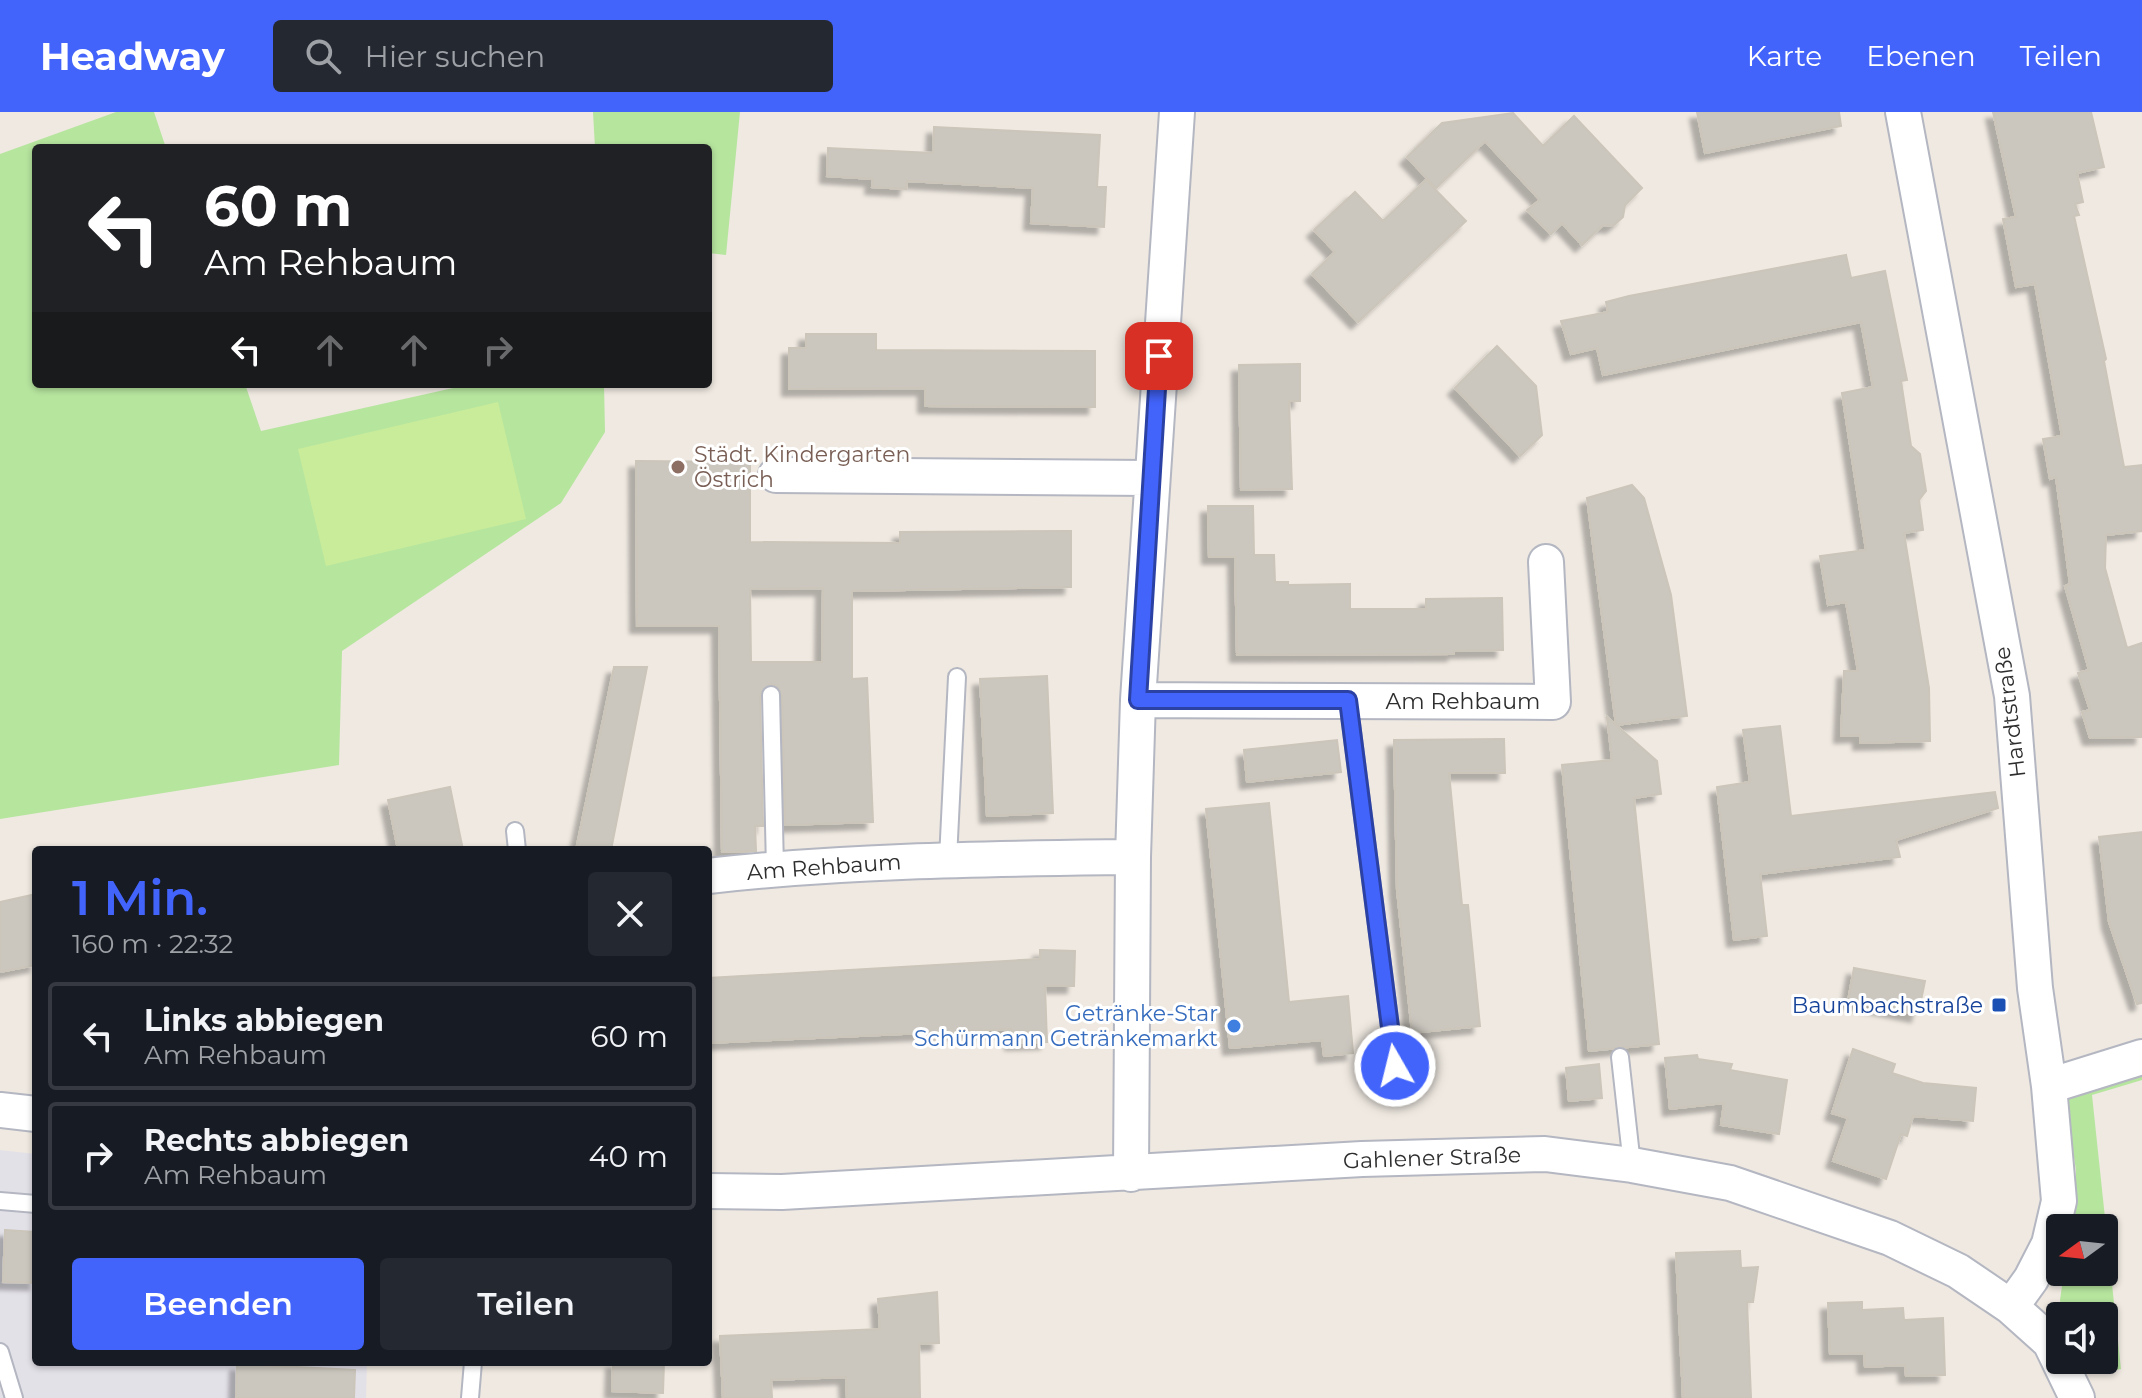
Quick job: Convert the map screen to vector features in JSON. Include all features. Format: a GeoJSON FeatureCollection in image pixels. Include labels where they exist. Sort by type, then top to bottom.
{"type":"FeatureCollection","features":[{"type":"Feature","properties":{"kind":"street"},"geometry":{"type":"LineString","coordinates":[[1131,1174],[1133,857],[1138,700],[1150,478],[1177,112]]}},
{"type":"Feature","properties":{"kind":"street","name":"Hardtstraße"},"geometry":{"type":"LineString","coordinates":[[1903,112],[2012,696],[2035,988],[2049,1086],[2059,1201],[2049,1244],[2031,1279],[2011,1307]]}},
{"type":"Feature","properties":{"kind":"street"},"geometry":{"type":"LineString","coordinates":[[776,475],[1150,478]]}},
{"type":"Feature","properties":{"kind":"street","name":"Am Rehbaum"},"geometry":{"type":"LineString","coordinates":[[1138,700],[1553,702],[1546,562]]}},
{"type":"Feature","properties":{"kind":"street","name":"Am Rehbaum"},"geometry":{"type":"LineString","coordinates":[[712,876],[775,868],[948,859],[1133,857]]}},
{"type":"Feature","properties":{"kind":"street"},"geometry":{"type":"LineString","coordinates":[[2049,1086],[2142,1057]]}},
{"type":"Feature","properties":{"kind":"street"},"geometry":{"type":"LineString","coordinates":[[0,1110],[32,1114]]}},
{"type":"Feature","properties":{"kind":"street","name":"Gahlener Straße"},"geometry":{"type":"LineString","coordinates":[[712,1191],[782,1192],[1362,1159],[1545,1154],[1632,1165],[1730,1183],[1890,1238],[1958,1271],[2011,1307],[2050,1342],[2077,1398]]}},
{"type":"Feature","properties":{"kind":"lane"},"geometry":{"type":"LineString","coordinates":[[948,859],[957,677]]}},
{"type":"Feature","properties":{"kind":"lane"},"geometry":{"type":"LineString","coordinates":[[771,695],[775,868]]}},
{"type":"Feature","properties":{"kind":"lane"},"geometry":{"type":"LineString","coordinates":[[1348,700],[1395,1066]]}},
{"type":"Feature","properties":{"kind":"lane"},"geometry":{"type":"LineString","coordinates":[[515,831],[517,846]]}},
{"type":"Feature","properties":{"kind":"lane"},"geometry":{"type":"LineString","coordinates":[[1620,1057],[1632,1165]]}},
{"type":"Feature","properties":{"kind":"lane"},"geometry":{"type":"LineString","coordinates":[[0,1201],[32,1204]]}},
{"type":"Feature","properties":{"kind":"lane"},"geometry":{"type":"LineString","coordinates":[[0,1352],[14,1398]]}},
{"type":"Feature","properties":{"kind":"lane"},"geometry":{"type":"LineString","coordinates":[[470,1398],[473,1366]]}},
{"type":"Feature","properties":{"kind":"shaded area"},"geometry":{"type":"Polygon","coordinates":[[[0,1150],[32,1154],[32,1366],[367,1366],[366,1398],[0,1398],[0,1150]]]}},
{"type":"Feature","properties":{"kind":"green space"},"geometry":{"type":"Polygon","coordinates":[[[116,112],[154,112],[165,144],[32,144],[32,388],[246,388],[261,431],[453,388],[604,388],[605,432],[561,503],[342,651],[339,765],[0,819],[0,154],[116,112]]]}},
{"type":"Feature","properties":{"kind":"green space"},"geometry":{"type":"Polygon","coordinates":[[[593,112],[740,112],[726,255],[712,253],[712,144],[595,144],[593,112]]]}},
{"type":"Feature","properties":{"kind":"green space"},"geometry":{"type":"Polygon","coordinates":[[[498,402],[526,519],[326,566],[298,449],[498,402]]]}},
{"type":"Feature","properties":{"kind":"green space"},"geometry":{"type":"Polygon","coordinates":[[[2142,1065],[2142,1080],[2092,1095],[2105,1214],[2075,1214],[2076,1170],[2066,1106],[2070,1096],[2142,1065]]]}},
{"type":"Feature","properties":{"kind":"green space"},"geometry":{"type":"Polygon","coordinates":[[[2062,1286],[2112,1286],[2114,1302],[2060,1300],[2062,1286]]]}},
{"type":"Feature","properties":{"kind":"green space"},"geometry":{"type":"Polygon","coordinates":[[[2118,1341],[2121,1369],[2118,1370],[2118,1341]]]}},
{"type":"Feature","properties":{"kind":"building"},"geometry":{"type":"Polygon","coordinates":[[[1697,112],[1839,112],[1841,126],[1705,153],[1697,112]]]}},
{"type":"Feature","properties":{"kind":"building"},"geometry":{"type":"Polygon","coordinates":[[[1993,112],[2091,112],[2104,167],[2077,173],[2083,202],[2075,204],[2079,215],[2074,216],[2106,359],[2124,467],[2142,465],[2142,531],[2106,535],[2105,568],[2127,648],[2142,643],[2142,737],[2090,738],[2082,712],[2090,710],[2078,673],[2089,670],[2065,586],[2070,584],[2056,477],[2050,479],[2043,439],[2062,436],[2035,284],[2016,287],[2003,219],[2016,217],[1993,112]]]}},
{"type":"Feature","properties":{"kind":"building"},"geometry":{"type":"Polygon","coordinates":[[[1513,113],[1543,146],[1574,116],[1642,188],[1625,205],[1623,217],[1613,226],[1603,225],[1582,245],[1562,223],[1551,234],[1527,210],[1540,200],[1485,141],[1436,188],[1407,157],[1442,123],[1513,113]]]}},
{"type":"Feature","properties":{"kind":"building"},"geometry":{"type":"Polygon","coordinates":[[[934,127],[1100,135],[1097,187],[1106,187],[1104,227],[1031,223],[1033,188],[907,181],[906,189],[872,187],[873,179],[827,176],[828,148],[933,153],[934,127]]]}},
{"type":"Feature","properties":{"kind":"building"},"geometry":{"type":"Polygon","coordinates":[[[1426,180],[1466,221],[1358,322],[1312,274],[1335,252],[1314,230],[1355,192],[1383,221],[1426,180]]]}},
{"type":"Feature","properties":{"kind":"building"},"geometry":{"type":"Polygon","coordinates":[[[1846,255],[1851,278],[1885,271],[1907,380],[1901,381],[1911,446],[1920,454],[1926,491],[1919,500],[1923,530],[1904,533],[1929,688],[1930,741],[1860,743],[1860,735],[1841,736],[1844,671],[1858,671],[1846,602],[1828,605],[1820,556],[1866,550],[1842,393],[1873,387],[1861,322],[1603,375],[1597,348],[1571,354],[1561,321],[1608,312],[1606,302],[1629,296],[1846,255]]]}},
{"type":"Feature","properties":{"kind":"building"},"geometry":{"type":"Polygon","coordinates":[[[806,334],[876,334],[876,350],[1095,351],[1095,407],[925,406],[925,388],[789,389],[789,348],[806,348],[806,334]]]}},
{"type":"Feature","properties":{"kind":"building"},"geometry":{"type":"Polygon","coordinates":[[[1497,346],[1536,386],[1542,435],[1520,456],[1455,388],[1497,346]]]}},
{"type":"Feature","properties":{"kind":"building"},"geometry":{"type":"Polygon","coordinates":[[[1300,364],[1300,401],[1289,401],[1292,489],[1241,490],[1239,365],[1300,364]]]}},
{"type":"Feature","properties":{"kind":"building"},"geometry":{"type":"Polygon","coordinates":[[[636,461],[750,462],[750,542],[900,543],[900,532],[1071,531],[1071,587],[852,591],[852,679],[867,678],[873,822],[785,825],[782,695],[777,686],[770,684],[760,695],[763,826],[755,826],[756,851],[722,852],[719,626],[637,626],[636,461]],[[823,588],[750,589],[751,662],[822,662],[823,588]]]}},
{"type":"Feature","properties":{"kind":"building"},"geometry":{"type":"Polygon","coordinates":[[[1632,485],[1644,498],[1671,595],[1687,716],[1616,725],[1587,498],[1632,485]]]}},
{"type":"Feature","properties":{"kind":"building"},"geometry":{"type":"Polygon","coordinates":[[[1208,506],[1253,506],[1254,555],[1274,555],[1275,582],[1288,582],[1288,585],[1350,584],[1350,609],[1426,609],[1426,599],[1502,598],[1503,650],[1454,651],[1454,654],[1237,655],[1235,557],[1209,557],[1208,506]]]}},
{"type":"Feature","properties":{"kind":"building"},"geometry":{"type":"Polygon","coordinates":[[[614,667],[647,667],[612,846],[577,846],[614,667]]]}},
{"type":"Feature","properties":{"kind":"building"},"geometry":{"type":"Polygon","coordinates":[[[1047,676],[1053,813],[987,816],[980,679],[1047,676]]]}},
{"type":"Feature","properties":{"kind":"building"},"geometry":{"type":"Polygon","coordinates":[[[1607,717],[1657,761],[1661,794],[1634,798],[1659,1044],[1589,1051],[1562,765],[1612,760],[1607,717]]]}},
{"type":"Feature","properties":{"kind":"building"},"geometry":{"type":"Polygon","coordinates":[[[1780,726],[1791,816],[1995,792],[1998,808],[1896,840],[1900,857],[1760,874],[1767,936],[1734,940],[1717,787],[1750,782],[1743,730],[1780,726]]]}},
{"type":"Feature","properties":{"kind":"building"},"geometry":{"type":"Polygon","coordinates":[[[1504,739],[1505,773],[1449,773],[1462,905],[1468,905],[1480,1026],[1412,1033],[1397,890],[1394,740],[1504,739]]]}},
{"type":"Feature","properties":{"kind":"building"},"geometry":{"type":"Polygon","coordinates":[[[1337,740],[1341,772],[1247,782],[1244,750],[1337,740]]]}},
{"type":"Feature","properties":{"kind":"building"},"geometry":{"type":"Polygon","coordinates":[[[450,787],[462,846],[397,846],[388,800],[450,787]]]}},
{"type":"Feature","properties":{"kind":"building"},"geometry":{"type":"Polygon","coordinates":[[[1269,803],[1289,1002],[1348,996],[1353,1053],[1324,1056],[1322,1040],[1230,1048],[1206,809],[1269,803]]]}},
{"type":"Feature","properties":{"kind":"building"},"geometry":{"type":"Polygon","coordinates":[[[2142,832],[2142,1003],[2137,1004],[2109,922],[2099,837],[2142,832]]]}},
{"type":"Feature","properties":{"kind":"building"},"geometry":{"type":"Polygon","coordinates":[[[32,895],[32,966],[0,972],[0,902],[32,895]]]}},
{"type":"Feature","properties":{"kind":"building"},"geometry":{"type":"Polygon","coordinates":[[[1040,950],[1075,951],[1074,986],[1045,986],[1047,1042],[1012,1043],[1011,1029],[712,1043],[712,978],[1040,959],[1040,950]]]}},
{"type":"Feature","properties":{"kind":"building"},"geometry":{"type":"Polygon","coordinates":[[[1854,968],[1925,981],[1918,1015],[1848,1001],[1854,968]]]}},
{"type":"Feature","properties":{"kind":"building"},"geometry":{"type":"Polygon","coordinates":[[[1853,1049],[1895,1064],[1892,1073],[1923,1083],[1976,1088],[1973,1121],[1913,1116],[1907,1136],[1901,1134],[1886,1179],[1833,1161],[1848,1118],[1832,1113],[1853,1049]]]}},
{"type":"Feature","properties":{"kind":"building"},"geometry":{"type":"Polygon","coordinates":[[[1697,1055],[1698,1059],[1732,1064],[1730,1070],[1787,1080],[1779,1134],[1721,1125],[1724,1103],[1670,1109],[1665,1058],[1697,1055]]]}},
{"type":"Feature","properties":{"kind":"building"},"geometry":{"type":"Polygon","coordinates":[[[1599,1064],[1602,1098],[1569,1101],[1566,1068],[1599,1064]]]}},
{"type":"Feature","properties":{"kind":"building"},"geometry":{"type":"Polygon","coordinates":[[[5,1230],[32,1232],[32,1283],[3,1282],[5,1230]]]}},
{"type":"Feature","properties":{"kind":"building"},"geometry":{"type":"Polygon","coordinates":[[[1740,1251],[1741,1268],[1758,1267],[1753,1302],[1747,1302],[1751,1398],[1683,1398],[1676,1253],[1740,1251]]]}},
{"type":"Feature","properties":{"kind":"building"},"geometry":{"type":"Polygon","coordinates":[[[937,1292],[939,1343],[919,1344],[920,1398],[847,1398],[846,1377],[771,1380],[772,1398],[723,1398],[720,1336],[880,1329],[878,1299],[937,1292]]]}},
{"type":"Feature","properties":{"kind":"building"},"geometry":{"type":"Polygon","coordinates":[[[1862,1302],[1862,1310],[1903,1308],[1904,1320],[1943,1318],[1945,1375],[1906,1376],[1905,1365],[1865,1367],[1864,1353],[1830,1354],[1828,1303],[1862,1302]]]}},
{"type":"Feature","properties":{"kind":"building"},"geometry":{"type":"Polygon","coordinates":[[[237,1366],[355,1370],[354,1398],[236,1398],[237,1366]]]}},
{"type":"Feature","properties":{"kind":"building"},"geometry":{"type":"Polygon","coordinates":[[[613,1366],[664,1366],[663,1393],[612,1391],[613,1366]]]}},
{"type":"Feature","properties":{"kind":"place","name":"Städt. Kindergarten Östrich"},"geometry":{"type":"Point","coordinates":[678,467]}},
{"type":"Feature","properties":{"kind":"place","name":"Baumbachstraße"},"geometry":{"type":"Point","coordinates":[1999,1005]}},
{"type":"Feature","properties":{"kind":"place","name":"Getränke-Star Schürmann Getränkemarkt"},"geometry":{"type":"Point","coordinates":[1234,1026]}},
{"type":"Feature","properties":{"kind":"route"},"geometry":{"type":"LineString","coordinates":[[1159,356],[1138,700],[1348,700],[1395,1066]]}}]}
